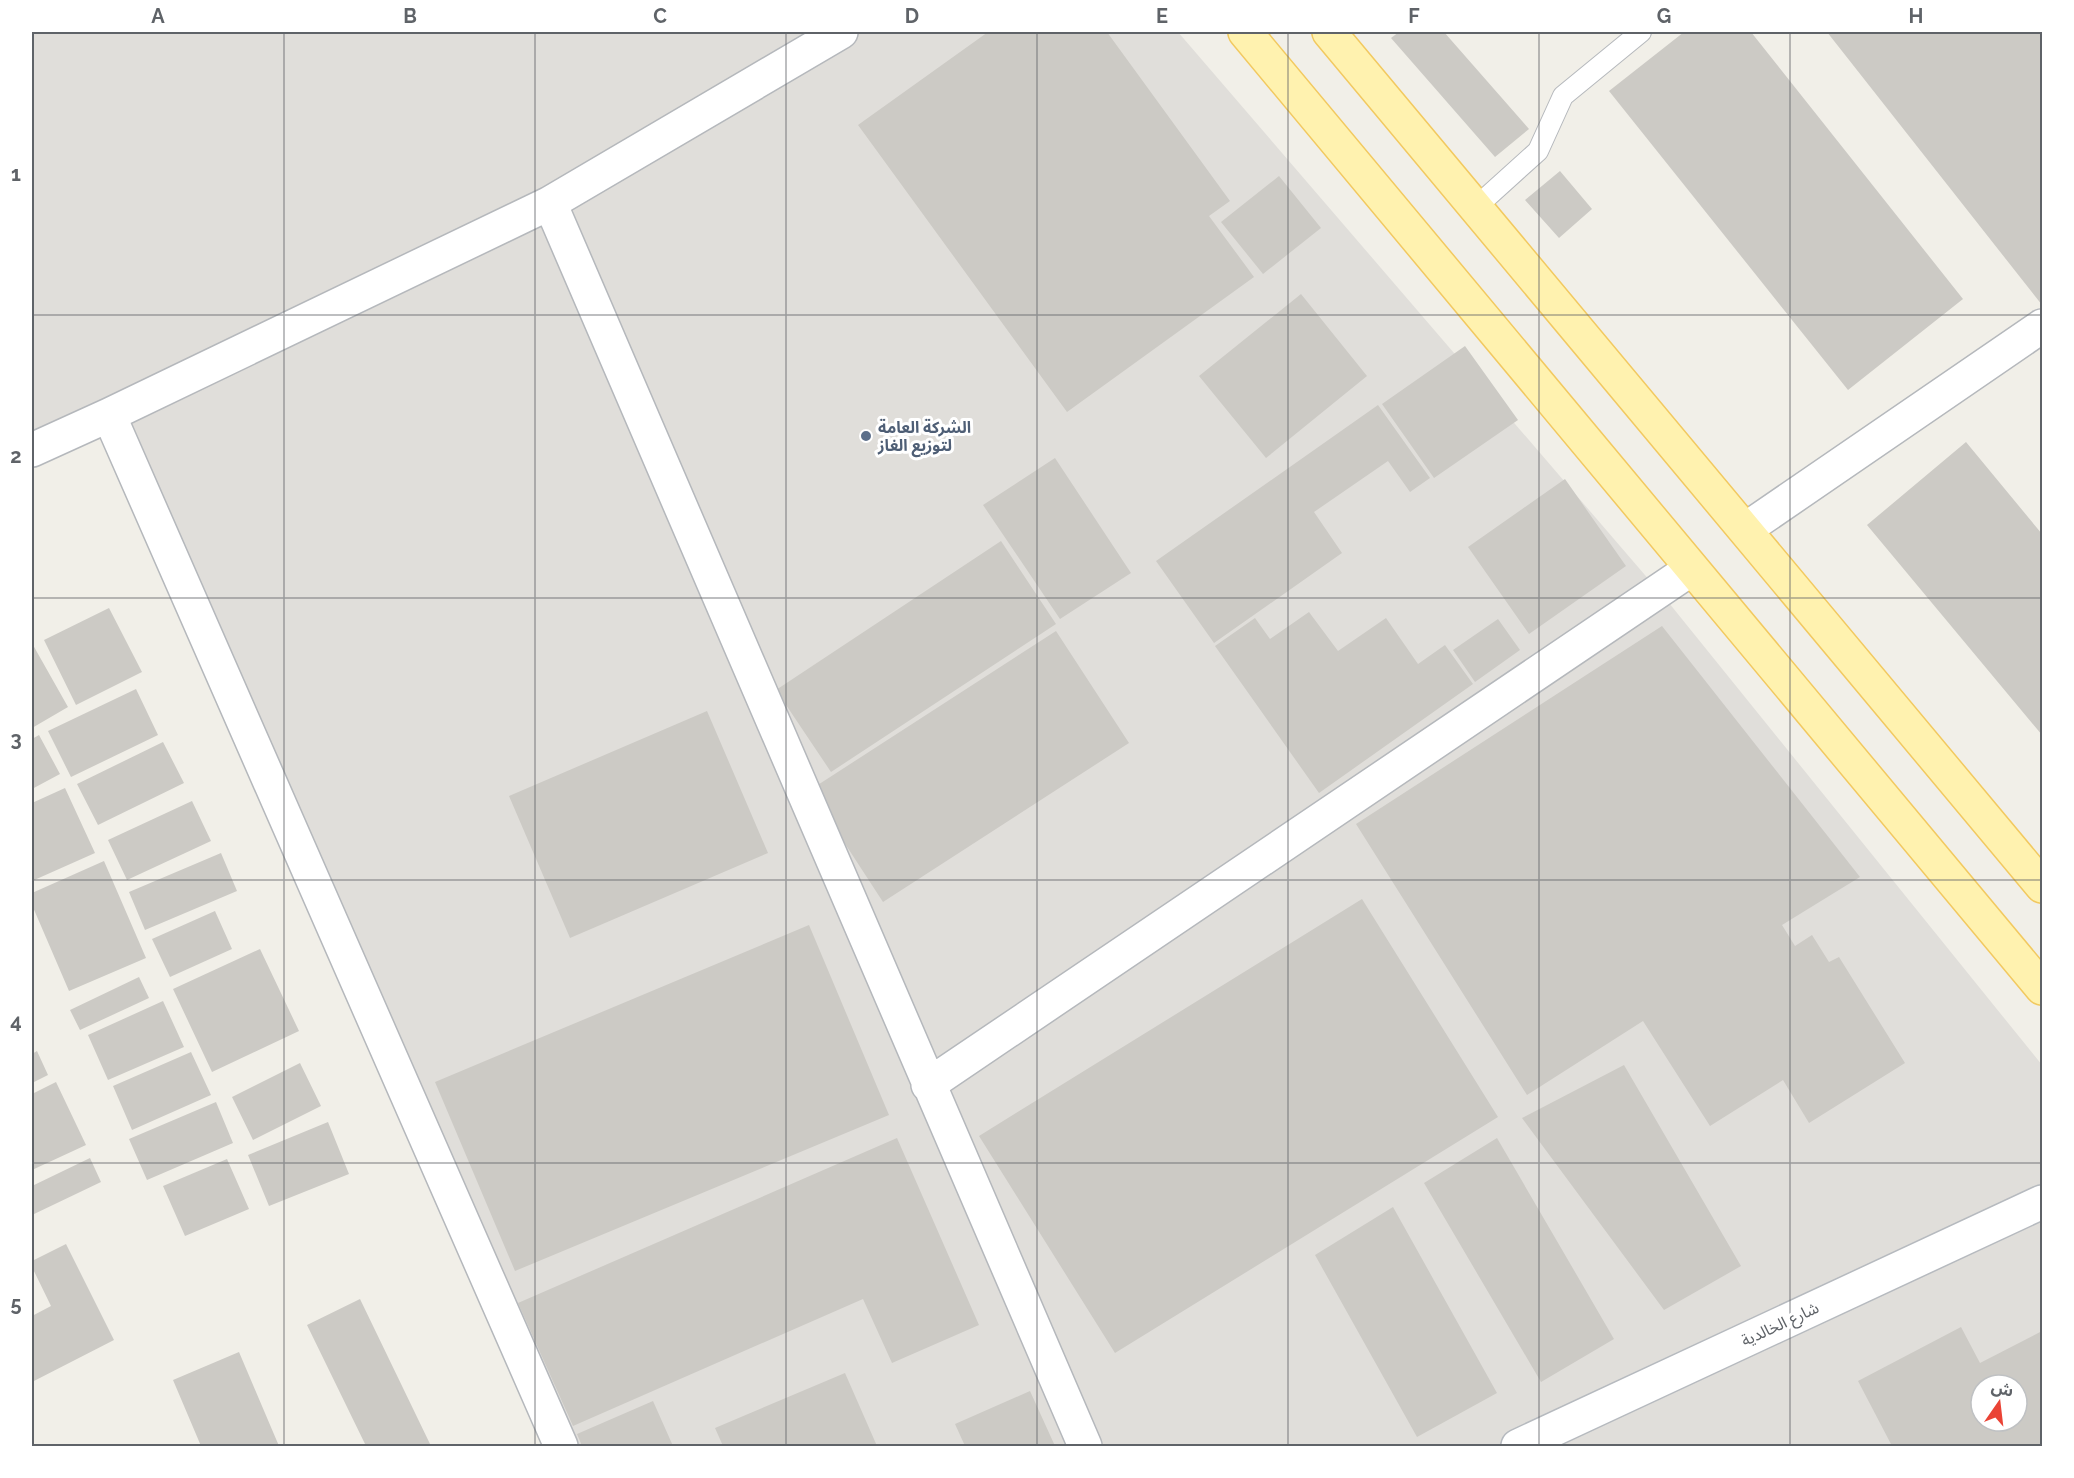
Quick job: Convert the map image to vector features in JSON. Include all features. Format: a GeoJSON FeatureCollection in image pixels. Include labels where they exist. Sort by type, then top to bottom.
{"type":"FeatureCollection","features":[{"type":"Feature","properties":{"kind":"main road"},"geometry":{"type":"LineString","coordinates":[[1245,32],[2043,988]]}},
{"type":"Feature","properties":{"kind":"main road"},"geometry":{"type":"LineString","coordinates":[[1329,32],[2043,886]]}},
{"type":"Feature","properties":{"kind":"street"},"geometry":{"type":"LineString","coordinates":[[32,450],[550,203],[841,32]]}},
{"type":"Feature","properties":{"kind":"street"},"geometry":{"type":"LineString","coordinates":[[550,203],[1085,1446]]}},
{"type":"Feature","properties":{"kind":"street"},"geometry":{"type":"LineString","coordinates":[[1746,529],[2043,326]]}},
{"type":"Feature","properties":{"kind":"street"},"geometry":{"type":"LineString","coordinates":[[109,415],[561,1446]]}},
{"type":"Feature","properties":{"kind":"street"},"geometry":{"type":"LineString","coordinates":[[928,1085],[1691,569]]}},
{"type":"Feature","properties":{"kind":"street","name":"شارع الخالدية"},"geometry":{"type":"LineString","coordinates":[[1518,1446],[2043,1202]]}},
{"type":"Feature","properties":{"kind":"lane"},"geometry":{"type":"LineString","coordinates":[[1476,207],[1538,151],[1563,96],[1641,32]]}},
{"type":"Feature","properties":{"kind":"shaded area"},"geometry":{"type":"Polygon","coordinates":[[[32,32],[1178,32],[1669,603],[2042,1065],[2042,1446],[561,1446],[109,415],[32,450],[32,32]]]}},
{"type":"Feature","properties":{"kind":"building"},"geometry":{"type":"Polygon","coordinates":[[[988,32],[1107,32],[1230,201],[1209,216],[1254,277],[1067,412],[858,125],[988,32]]]}},
{"type":"Feature","properties":{"kind":"building"},"geometry":{"type":"Polygon","coordinates":[[[1399,32],[1444,32],[1529,129],[1495,157],[1391,38],[1399,32]]]}},
{"type":"Feature","properties":{"kind":"building"},"geometry":{"type":"Polygon","coordinates":[[[1684,32],[1751,32],[1963,299],[1848,390],[1609,91],[1684,32]]]}},
{"type":"Feature","properties":{"kind":"building"},"geometry":{"type":"Polygon","coordinates":[[[1827,32],[2042,32],[2042,305],[1827,32]]]}},
{"type":"Feature","properties":{"kind":"building"},"geometry":{"type":"Polygon","coordinates":[[[1560,171],[1592,209],[1559,238],[1525,200],[1560,171]]]}},
{"type":"Feature","properties":{"kind":"building"},"geometry":{"type":"Polygon","coordinates":[[[1279,176],[1321,228],[1263,274],[1221,222],[1279,176]]]}},
{"type":"Feature","properties":{"kind":"building"},"geometry":{"type":"Polygon","coordinates":[[[1301,294],[1367,376],[1266,458],[1199,376],[1301,294]]]}},
{"type":"Feature","properties":{"kind":"building"},"geometry":{"type":"Polygon","coordinates":[[[1465,346],[1518,420],[1434,478],[1382,404],[1465,346]]]}},
{"type":"Feature","properties":{"kind":"building"},"geometry":{"type":"Polygon","coordinates":[[[1378,405],[1430,478],[1410,492],[1388,461],[1314,512],[1342,553],[1214,643],[1156,561],[1378,405]]]}},
{"type":"Feature","properties":{"kind":"building"},"geometry":{"type":"Polygon","coordinates":[[[1966,442],[2042,534],[2042,735],[1867,525],[1966,442]]]}},
{"type":"Feature","properties":{"kind":"building"},"geometry":{"type":"Polygon","coordinates":[[[1055,458],[1131,573],[1060,619],[983,505],[1055,458]]]}},
{"type":"Feature","properties":{"kind":"building"},"geometry":{"type":"Polygon","coordinates":[[[1565,479],[1626,566],[1529,634],[1468,547],[1565,479]]]}},
{"type":"Feature","properties":{"kind":"building"},"geometry":{"type":"Polygon","coordinates":[[[1001,541],[1056,624],[831,772],[776,690],[1001,541]]]}},
{"type":"Feature","properties":{"kind":"building"},"geometry":{"type":"Polygon","coordinates":[[[109,608],[142,672],[76,705],[44,640],[109,608]]]}},
{"type":"Feature","properties":{"kind":"building"},"geometry":{"type":"Polygon","coordinates":[[[1309,612],[1338,651],[1386,618],[1418,664],[1445,645],[1473,684],[1319,793],[1215,646],[1255,618],[1270,639],[1309,612]]]}},
{"type":"Feature","properties":{"kind":"building"},"geometry":{"type":"Polygon","coordinates":[[[1498,619],[1520,650],[1475,682],[1453,650],[1498,619]]]}},
{"type":"Feature","properties":{"kind":"building"},"geometry":{"type":"Polygon","coordinates":[[[1662,626],[1860,877],[1782,925],[1795,946],[1812,935],[1829,962],[1839,957],[1905,1063],[1809,1123],[1783,1080],[1710,1126],[1643,1021],[1527,1095],[1356,824],[1662,626]]]}},
{"type":"Feature","properties":{"kind":"building"},"geometry":{"type":"Polygon","coordinates":[[[1056,631],[1129,743],[883,902],[810,790],[1056,631]]]}},
{"type":"Feature","properties":{"kind":"building"},"geometry":{"type":"Polygon","coordinates":[[[32,646],[68,707],[32,728],[32,646]]]}},
{"type":"Feature","properties":{"kind":"building"},"geometry":{"type":"Polygon","coordinates":[[[136,689],[158,735],[71,777],[48,731],[136,689]]]}},
{"type":"Feature","properties":{"kind":"building"},"geometry":{"type":"Polygon","coordinates":[[[707,711],[768,853],[570,938],[509,796],[707,711]]]}},
{"type":"Feature","properties":{"kind":"building"},"geometry":{"type":"Polygon","coordinates":[[[39,735],[60,774],[32,789],[32,739],[39,735]]]}},
{"type":"Feature","properties":{"kind":"building"},"geometry":{"type":"Polygon","coordinates":[[[163,742],[184,783],[98,825],[77,784],[163,742]]]}},
{"type":"Feature","properties":{"kind":"building"},"geometry":{"type":"Polygon","coordinates":[[[65,788],[95,853],[32,881],[32,803],[65,788]]]}},
{"type":"Feature","properties":{"kind":"building"},"geometry":{"type":"Polygon","coordinates":[[[192,801],[211,841],[127,880],[108,840],[192,801]]]}},
{"type":"Feature","properties":{"kind":"building"},"geometry":{"type":"Polygon","coordinates":[[[221,853],[237,891],[145,930],[129,892],[221,853]]]}},
{"type":"Feature","properties":{"kind":"building"},"geometry":{"type":"Polygon","coordinates":[[[104,861],[146,958],[69,991],[32,905],[32,893],[104,861]]]}},
{"type":"Feature","properties":{"kind":"building"},"geometry":{"type":"Polygon","coordinates":[[[1362,899],[1498,1117],[1115,1353],[979,1136],[1362,899]]]}},
{"type":"Feature","properties":{"kind":"building"},"geometry":{"type":"Polygon","coordinates":[[[215,911],[232,949],[170,977],[152,939],[215,911]]]}},
{"type":"Feature","properties":{"kind":"building"},"geometry":{"type":"Polygon","coordinates":[[[809,925],[889,1115],[515,1271],[435,1082],[809,925]]]}},
{"type":"Feature","properties":{"kind":"building"},"geometry":{"type":"Polygon","coordinates":[[[260,949],[299,1031],[212,1072],[173,989],[260,949]]]}},
{"type":"Feature","properties":{"kind":"building"},"geometry":{"type":"Polygon","coordinates":[[[139,977],[149,998],[80,1030],[70,1010],[139,977]]]}},
{"type":"Feature","properties":{"kind":"building"},"geometry":{"type":"Polygon","coordinates":[[[163,1001],[184,1047],[108,1080],[88,1035],[163,1001]]]}},
{"type":"Feature","properties":{"kind":"building"},"geometry":{"type":"Polygon","coordinates":[[[37,1051],[48,1075],[32,1083],[32,1054],[37,1051]]]}},
{"type":"Feature","properties":{"kind":"building"},"geometry":{"type":"Polygon","coordinates":[[[191,1052],[211,1095],[132,1130],[113,1086],[191,1052]]]}},
{"type":"Feature","properties":{"kind":"building"},"geometry":{"type":"Polygon","coordinates":[[[300,1063],[321,1106],[253,1140],[232,1097],[300,1063]]]}},
{"type":"Feature","properties":{"kind":"building"},"geometry":{"type":"Polygon","coordinates":[[[1624,1065],[1741,1266],[1664,1310],[1522,1118],[1624,1065]]]}},
{"type":"Feature","properties":{"kind":"building"},"geometry":{"type":"Polygon","coordinates":[[[56,1082],[86,1145],[32,1170],[32,1094],[56,1082]]]}},
{"type":"Feature","properties":{"kind":"building"},"geometry":{"type":"Polygon","coordinates":[[[216,1102],[233,1143],[147,1180],[129,1139],[216,1102]]]}},
{"type":"Feature","properties":{"kind":"building"},"geometry":{"type":"Polygon","coordinates":[[[328,1122],[349,1174],[269,1206],[248,1155],[328,1122]]]}},
{"type":"Feature","properties":{"kind":"building"},"geometry":{"type":"Polygon","coordinates":[[[897,1138],[979,1325],[892,1363],[863,1299],[573,1426],[518,1303],[897,1138]]]}},
{"type":"Feature","properties":{"kind":"building"},"geometry":{"type":"Polygon","coordinates":[[[1497,1138],[1614,1339],[1541,1382],[1424,1183],[1497,1138]]]}},
{"type":"Feature","properties":{"kind":"building"},"geometry":{"type":"Polygon","coordinates":[[[90,1158],[101,1182],[32,1215],[32,1186],[90,1158]]]}},
{"type":"Feature","properties":{"kind":"building"},"geometry":{"type":"Polygon","coordinates":[[[227,1159],[249,1209],[185,1236],[163,1186],[227,1159]]]}},
{"type":"Feature","properties":{"kind":"building"},"geometry":{"type":"Polygon","coordinates":[[[1393,1207],[1497,1393],[1417,1437],[1315,1255],[1393,1207]]]}},
{"type":"Feature","properties":{"kind":"building"},"geometry":{"type":"Polygon","coordinates":[[[66,1244],[114,1340],[32,1382],[32,1316],[51,1306],[32,1267],[32,1261],[66,1244]]]}},
{"type":"Feature","properties":{"kind":"building"},"geometry":{"type":"Polygon","coordinates":[[[360,1299],[431,1446],[366,1446],[307,1325],[360,1299]]]}},
{"type":"Feature","properties":{"kind":"building"},"geometry":{"type":"Polygon","coordinates":[[[1961,1327],[1980,1363],[2042,1331],[2042,1446],[1892,1446],[1858,1381],[1961,1327]]]}},
{"type":"Feature","properties":{"kind":"building"},"geometry":{"type":"Polygon","coordinates":[[[239,1352],[279,1446],[201,1446],[173,1380],[239,1352]]]}},
{"type":"Feature","properties":{"kind":"building"},"geometry":{"type":"Polygon","coordinates":[[[845,1373],[877,1446],[723,1446],[715,1428],[845,1373]]]}},
{"type":"Feature","properties":{"kind":"building"},"geometry":{"type":"Polygon","coordinates":[[[1030,1391],[1055,1446],[965,1446],[955,1424],[1030,1391]]]}},
{"type":"Feature","properties":{"kind":"building"},"geometry":{"type":"Polygon","coordinates":[[[653,1401],[673,1446],[582,1446],[577,1434],[653,1401]]]}},
{"type":"Feature","properties":{"kind":"place","name":"الشركة العامة لتوزيع الغاز"},"geometry":{"type":"Point","coordinates":[866,436]}}]}
